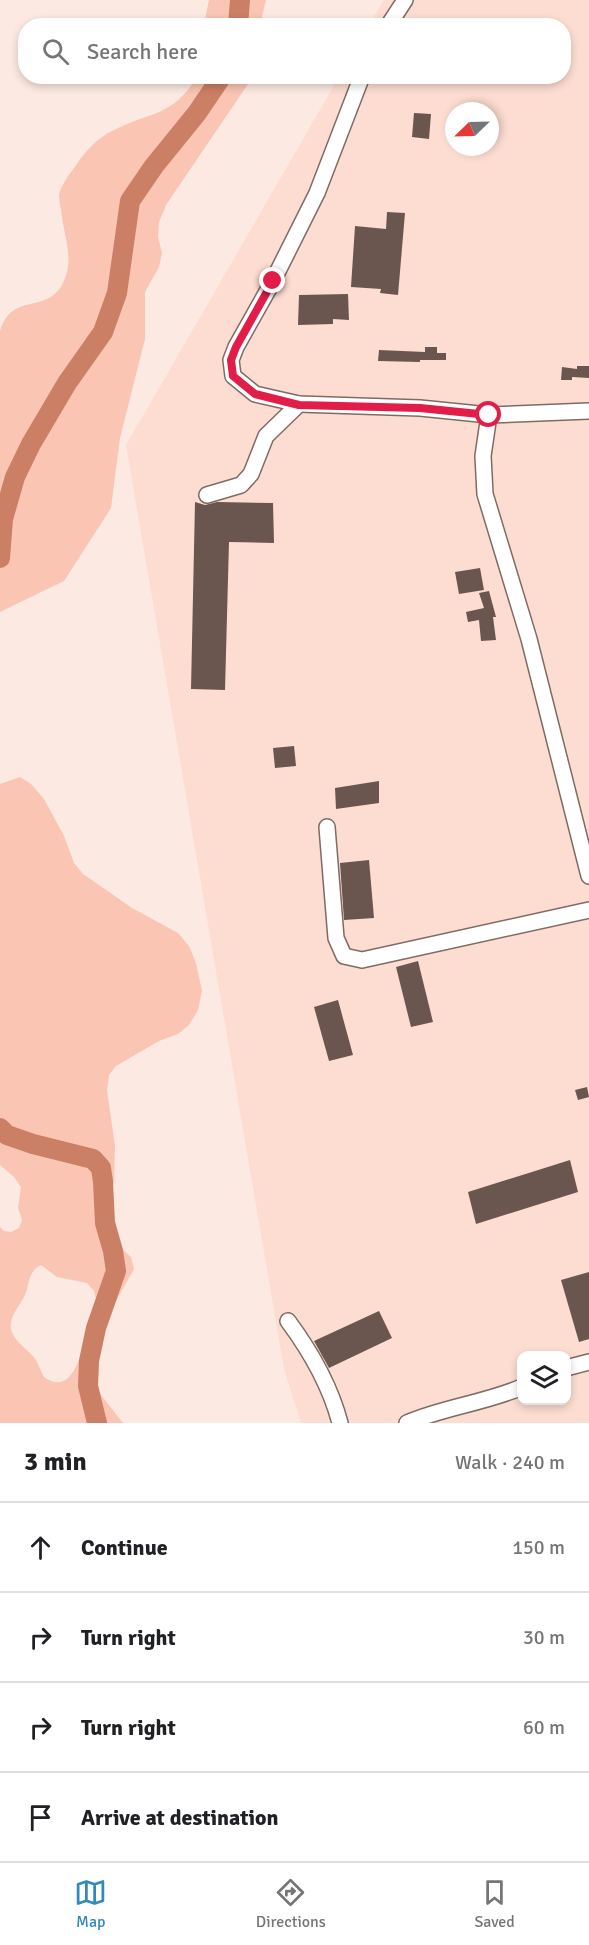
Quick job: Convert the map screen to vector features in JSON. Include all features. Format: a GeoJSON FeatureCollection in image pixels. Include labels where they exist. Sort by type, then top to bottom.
{"type":"FeatureCollection","features":[{"type":"Feature","properties":{"kind":"lane"},"geometry":{"type":"LineString","coordinates":[[393,18],[405,0]]}},
{"type":"Feature","properties":{"kind":"lane"},"geometry":{"type":"LineString","coordinates":[[359,84],[317,193],[231,360],[233,376],[255,394],[299,405],[420,408],[489,415],[589,411]]}},
{"type":"Feature","properties":{"kind":"lane"},"geometry":{"type":"LineString","coordinates":[[207,495],[241,485],[251,474],[266,436],[299,405]]}},
{"type":"Feature","properties":{"kind":"lane"},"geometry":{"type":"LineString","coordinates":[[489,415],[483,456],[485,494],[529,639],[589,876]]}},
{"type":"Feature","properties":{"kind":"lane"},"geometry":{"type":"LineString","coordinates":[[327,827],[336,938],[344,956],[362,960],[589,910]]}},
{"type":"Feature","properties":{"kind":"lane"},"geometry":{"type":"LineString","coordinates":[[288,1321],[312,1354],[335,1404],[340,1423]]}},
{"type":"Feature","properties":{"kind":"lane"},"geometry":{"type":"LineString","coordinates":[[571,1367],[589,1362]]}},
{"type":"Feature","properties":{"kind":"lane"},"geometry":{"type":"LineString","coordinates":[[407,1423],[423,1416],[500,1396],[517,1389]]}},
{"type":"Feature","properties":{"kind":"shaded area"},"geometry":{"type":"Polygon","coordinates":[[[209,0],[266,0],[262,18],[205,18],[209,0]]]}},
{"type":"Feature","properties":{"kind":"shaded area"},"geometry":{"type":"Polygon","coordinates":[[[384,0],[589,0],[589,1423],[301,1423],[284,1369],[126,445],[335,84],[571,84],[571,18],[373,18],[384,0]]]}},
{"type":"Feature","properties":{"kind":"shaded area"},"geometry":{"type":"Polygon","coordinates":[[[192,84],[248,84],[166,205],[159,222],[158,237],[162,253],[159,267],[145,292],[145,339],[120,438],[111,508],[64,581],[0,612],[0,331],[13,311],[47,299],[55,294],[62,285],[68,266],[68,247],[59,195],[64,183],[90,147],[107,133],[170,106],[192,84]]]}},
{"type":"Feature","properties":{"kind":"shaded area"},"geometry":{"type":"Polygon","coordinates":[[[20,777],[31,784],[44,799],[64,836],[74,863],[83,874],[132,908],[178,933],[189,946],[196,963],[202,991],[198,1010],[189,1025],[178,1034],[159,1041],[116,1066],[109,1075],[107,1090],[115,1146],[114,1180],[109,1209],[110,1224],[114,1237],[131,1257],[134,1269],[107,1317],[94,1374],[94,1386],[123,1423],[0,1423],[0,1227],[4,1231],[11,1232],[19,1228],[22,1220],[18,1208],[21,1187],[14,1177],[0,1165],[0,784],[20,777]],[[41,1265],[34,1270],[30,1276],[25,1296],[14,1314],[11,1328],[15,1338],[36,1360],[44,1377],[54,1382],[62,1382],[69,1377],[79,1360],[96,1299],[94,1291],[87,1283],[57,1277],[41,1265]]]}},
{"type":"Feature","properties":{"kind":"building"},"geometry":{"type":"Polygon","coordinates":[[[414,113],[431,114],[429,139],[412,137],[414,113]]]}},
{"type":"Feature","properties":{"kind":"building"},"geometry":{"type":"Polygon","coordinates":[[[387,212],[405,213],[398,295],[380,293],[381,289],[351,287],[355,226],[386,229],[387,212]]]}},
{"type":"Feature","properties":{"kind":"building"},"geometry":{"type":"Polygon","coordinates":[[[348,294],[349,320],[333,319],[333,324],[298,325],[299,295],[348,294]]]}},
{"type":"Feature","properties":{"kind":"building"},"geometry":{"type":"Polygon","coordinates":[[[425,347],[437,347],[437,353],[446,353],[446,360],[378,361],[379,350],[425,352],[425,347]]]}},
{"type":"Feature","properties":{"kind":"building"},"geometry":{"type":"Polygon","coordinates":[[[577,366],[589,366],[589,378],[572,377],[572,380],[561,380],[562,367],[577,369],[577,366]]]}},
{"type":"Feature","properties":{"kind":"building"},"geometry":{"type":"Polygon","coordinates":[[[195,502],[205,505],[217,502],[273,503],[274,543],[229,542],[225,690],[191,689],[195,502]]]}},
{"type":"Feature","properties":{"kind":"building"},"geometry":{"type":"Polygon","coordinates":[[[480,568],[484,590],[459,594],[455,572],[480,568]]]}},
{"type":"Feature","properties":{"kind":"building"},"geometry":{"type":"Polygon","coordinates":[[[489,591],[496,617],[493,617],[496,640],[481,641],[479,620],[468,622],[466,612],[484,608],[479,593],[489,591]]]}},
{"type":"Feature","properties":{"kind":"building"},"geometry":{"type":"Polygon","coordinates":[[[294,746],[296,766],[275,768],[273,748],[294,746]]]}},
{"type":"Feature","properties":{"kind":"building"},"geometry":{"type":"Polygon","coordinates":[[[379,781],[379,803],[336,809],[335,788],[379,781]]]}},
{"type":"Feature","properties":{"kind":"building"},"geometry":{"type":"Polygon","coordinates":[[[369,860],[374,918],[344,920],[340,863],[369,860]]]}},
{"type":"Feature","properties":{"kind":"building"},"geometry":{"type":"Polygon","coordinates":[[[418,961],[433,1022],[411,1027],[396,967],[418,961]]]}},
{"type":"Feature","properties":{"kind":"building"},"geometry":{"type":"Polygon","coordinates":[[[338,1000],[353,1055],[329,1061],[314,1007],[338,1000]]]}},
{"type":"Feature","properties":{"kind":"building"},"geometry":{"type":"Polygon","coordinates":[[[587,1087],[589,1097],[578,1100],[575,1090],[587,1087]]]}},
{"type":"Feature","properties":{"kind":"building"},"geometry":{"type":"Polygon","coordinates":[[[570,1160],[578,1192],[476,1224],[468,1192],[570,1160]]]}},
{"type":"Feature","properties":{"kind":"building"},"geometry":{"type":"Polygon","coordinates":[[[589,1272],[589,1339],[579,1342],[561,1280],[589,1272]]]}},
{"type":"Feature","properties":{"kind":"building"},"geometry":{"type":"Polygon","coordinates":[[[379,1311],[392,1338],[329,1368],[314,1341],[379,1311]]]}},
{"type":"Feature","properties":{"kind":"waterway"},"geometry":{"type":"LineString","coordinates":[[239,18],[240,0]]}},
{"type":"Feature","properties":{"kind":"waterway"},"geometry":{"type":"LineString","coordinates":[[0,558],[3,519],[15,477],[31,444],[67,383],[103,332],[117,293],[130,201],[217,84]]}},
{"type":"Feature","properties":{"kind":"waterway"},"geometry":{"type":"LineString","coordinates":[[0,1128],[7,1135],[33,1144],[93,1159],[101,1168],[105,1223],[116,1271],[96,1328],[89,1361],[88,1386],[97,1423]]}},
{"type":"Feature","properties":{"kind":"route"},"geometry":{"type":"LineString","coordinates":[[273,281],[231,360],[233,376],[255,394],[299,405],[420,408],[489,415]]}}]}
